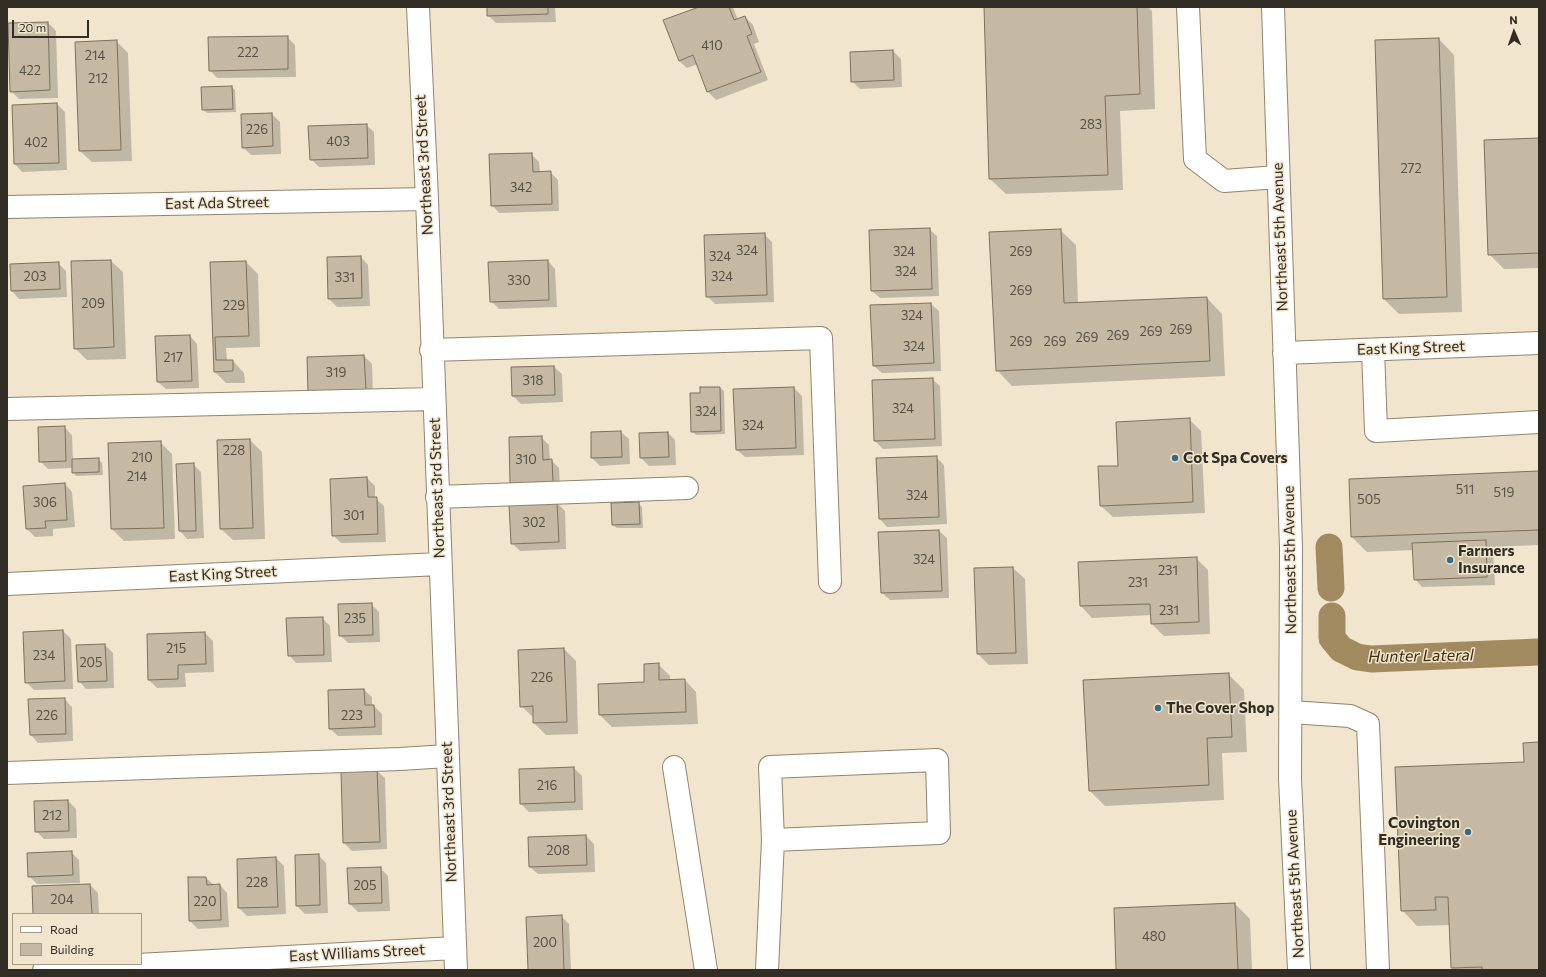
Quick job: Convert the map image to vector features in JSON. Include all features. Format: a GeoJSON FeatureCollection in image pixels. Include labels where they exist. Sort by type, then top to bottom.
{"type":"FeatureCollection","features":[{"type":"Feature","properties":{"kind":"street","name":"Northeast 3rd Street"},"geometry":{"type":"LineString","coordinates":[[418,7],[427,200],[431,350],[456,970]]}},
{"type":"Feature","properties":{"kind":"street"},"geometry":{"type":"LineString","coordinates":[[1188,7],[1195,159],[1224,181],[1278,177]]}},
{"type":"Feature","properties":{"kind":"street","name":"Northeast 5th Avenue"},"geometry":{"type":"LineString","coordinates":[[1273,7],[1291,548],[1290,779],[1299,970]]}},
{"type":"Feature","properties":{"kind":"street","name":"East Ada Street"},"geometry":{"type":"LineString","coordinates":[[7,207],[427,200]]}},
{"type":"Feature","properties":{"kind":"street"},"geometry":{"type":"LineString","coordinates":[[431,350],[821,338],[830,582]]}},
{"type":"Feature","properties":{"kind":"street","name":"East King Street"},"geometry":{"type":"LineString","coordinates":[[1284,353],[1539,343]]}},
{"type":"Feature","properties":{"kind":"street"},"geometry":{"type":"LineString","coordinates":[[1373,350],[1376,431],[1539,422]]}},
{"type":"Feature","properties":{"kind":"street"},"geometry":{"type":"LineString","coordinates":[[7,409],[434,399]]}},
{"type":"Feature","properties":{"kind":"street"},"geometry":{"type":"LineString","coordinates":[[437,497],[687,488]]}},
{"type":"Feature","properties":{"kind":"street","name":"East King Street"},"geometry":{"type":"LineString","coordinates":[[7,584],[440,564]]}},
{"type":"Feature","properties":{"kind":"street"},"geometry":{"type":"LineString","coordinates":[[1291,712],[1350,716],[1368,724],[1378,970]]}},
{"type":"Feature","properties":{"kind":"street"},"geometry":{"type":"LineString","coordinates":[[7,773],[392,760],[447,756]]}},
{"type":"Feature","properties":{"kind":"street"},"geometry":{"type":"LineString","coordinates":[[767,970],[773,840],[770,767],[937,760],[939,833],[773,840]]}},
{"type":"Feature","properties":{"kind":"street"},"geometry":{"type":"LineString","coordinates":[[674,767],[706,970]]}},
{"type":"Feature","properties":{"kind":"street","name":"East Williams Street"},"geometry":{"type":"LineString","coordinates":[[142,965],[455,948]]}},
{"type":"Feature","properties":{"kind":"street","name":"East Williams Street"},"geometry":{"type":"LineString","coordinates":[[44,970],[137,965]]}},
{"type":"Feature","properties":{"kind":"building"},"geometry":{"type":"Polygon","coordinates":[[[487,7],[548,7],[548,14],[487,16],[487,7]]]}},
{"type":"Feature","properties":{"kind":"building"},"geometry":{"type":"Polygon","coordinates":[[[699,7],[729,7],[734,20],[745,16],[752,34],[747,36],[761,72],[707,92],[693,55],[679,61],[663,20],[699,7]]]}},
{"type":"Feature","properties":{"kind":"building"},"geometry":{"type":"Polygon","coordinates":[[[984,7],[1137,7],[1140,94],[1105,96],[1108,175],[989,179],[984,7]]]}},
{"type":"Feature","properties":{"kind":"building"},"geometry":{"type":"Polygon","coordinates":[[[48,22],[50,90],[10,92],[8,23],[48,22]]]}},
{"type":"Feature","properties":{"kind":"building"},"geometry":{"type":"Polygon","coordinates":[[[288,36],[288,69],[209,71],[208,37],[288,36]]]}},
{"type":"Feature","properties":{"kind":"building"},"geometry":{"type":"Polygon","coordinates":[[[1439,38],[1447,297],[1383,299],[1375,40],[1439,38]]]}},
{"type":"Feature","properties":{"kind":"building"},"geometry":{"type":"Polygon","coordinates":[[[117,40],[121,150],[79,151],[75,42],[117,40]]]}},
{"type":"Feature","properties":{"kind":"building"},"geometry":{"type":"Polygon","coordinates":[[[893,50],[894,80],[851,82],[850,52],[893,50]]]}},
{"type":"Feature","properties":{"kind":"building"},"geometry":{"type":"Polygon","coordinates":[[[232,86],[233,109],[202,110],[201,87],[232,86]]]}},
{"type":"Feature","properties":{"kind":"building"},"geometry":{"type":"Polygon","coordinates":[[[57,103],[59,163],[14,164],[12,105],[57,103]]]}},
{"type":"Feature","properties":{"kind":"building"},"geometry":{"type":"Polygon","coordinates":[[[272,113],[273,146],[242,148],[241,114],[272,113]]]}},
{"type":"Feature","properties":{"kind":"building"},"geometry":{"type":"Polygon","coordinates":[[[367,124],[368,158],[310,160],[308,126],[367,124]]]}},
{"type":"Feature","properties":{"kind":"building"},"geometry":{"type":"Polygon","coordinates":[[[1539,138],[1539,253],[1488,255],[1484,140],[1539,138]]]}},
{"type":"Feature","properties":{"kind":"building"},"geometry":{"type":"Polygon","coordinates":[[[532,153],[533,172],[551,171],[552,204],[491,206],[489,154],[532,153]]]}},
{"type":"Feature","properties":{"kind":"building"},"geometry":{"type":"Polygon","coordinates":[[[930,228],[932,289],[871,291],[869,230],[930,228]]]}},
{"type":"Feature","properties":{"kind":"building"},"geometry":{"type":"Polygon","coordinates":[[[1061,229],[1064,303],[1207,297],[1210,361],[996,371],[989,232],[1061,229]]]}},
{"type":"Feature","properties":{"kind":"building"},"geometry":{"type":"Polygon","coordinates":[[[765,233],[767,295],[706,297],[704,235],[765,233]]]}},
{"type":"Feature","properties":{"kind":"building"},"geometry":{"type":"Polygon","coordinates":[[[361,256],[362,298],[328,299],[327,257],[361,256]]]}},
{"type":"Feature","properties":{"kind":"building"},"geometry":{"type":"Polygon","coordinates":[[[111,260],[114,347],[74,349],[71,261],[111,260]]]}},
{"type":"Feature","properties":{"kind":"building"},"geometry":{"type":"Polygon","coordinates":[[[548,260],[549,300],[490,302],[488,262],[548,260]]]}},
{"type":"Feature","properties":{"kind":"building"},"geometry":{"type":"Polygon","coordinates":[[[246,261],[249,336],[215,337],[216,360],[233,360],[233,371],[214,372],[210,262],[246,261]]]}},
{"type":"Feature","properties":{"kind":"building"},"geometry":{"type":"Polygon","coordinates":[[[59,262],[60,289],[11,291],[10,264],[59,262]]]}},
{"type":"Feature","properties":{"kind":"building"},"geometry":{"type":"Polygon","coordinates":[[[931,303],[934,363],[873,366],[870,305],[931,303]]]}},
{"type":"Feature","properties":{"kind":"building"},"geometry":{"type":"Polygon","coordinates":[[[190,335],[192,381],[157,382],[155,336],[190,335]]]}},
{"type":"Feature","properties":{"kind":"building"},"geometry":{"type":"Polygon","coordinates":[[[364,355],[366,390],[308,392],[307,357],[364,355]]]}},
{"type":"Feature","properties":{"kind":"building"},"geometry":{"type":"Polygon","coordinates":[[[554,366],[555,395],[512,396],[511,367],[554,366]]]}},
{"type":"Feature","properties":{"kind":"building"},"geometry":{"type":"Polygon","coordinates":[[[933,378],[935,439],[874,441],[872,380],[933,378]]]}},
{"type":"Feature","properties":{"kind":"building"},"geometry":{"type":"Polygon","coordinates":[[[700,387],[720,387],[721,431],[691,432],[690,393],[700,393],[700,387]]]}},
{"type":"Feature","properties":{"kind":"building"},"geometry":{"type":"Polygon","coordinates":[[[794,387],[796,448],[736,450],[733,389],[794,387]]]}},
{"type":"Feature","properties":{"kind":"building"},"geometry":{"type":"Polygon","coordinates":[[[1190,418],[1193,502],[1100,506],[1098,466],[1118,466],[1116,422],[1190,418]]]}},
{"type":"Feature","properties":{"kind":"building"},"geometry":{"type":"Polygon","coordinates":[[[65,426],[66,461],[39,462],[38,427],[65,426]]]}},
{"type":"Feature","properties":{"kind":"building"},"geometry":{"type":"Polygon","coordinates":[[[621,431],[622,457],[591,458],[591,432],[621,431]]]}},
{"type":"Feature","properties":{"kind":"building"},"geometry":{"type":"Polygon","coordinates":[[[668,432],[669,457],[640,458],[639,433],[668,432]]]}},
{"type":"Feature","properties":{"kind":"building"},"geometry":{"type":"Polygon","coordinates":[[[542,436],[543,460],[552,459],[553,482],[510,483],[509,437],[542,436]]]}},
{"type":"Feature","properties":{"kind":"building"},"geometry":{"type":"Polygon","coordinates":[[[250,439],[253,528],[220,529],[217,440],[250,439]]]}},
{"type":"Feature","properties":{"kind":"building"},"geometry":{"type":"Polygon","coordinates":[[[161,441],[164,528],[111,529],[108,443],[161,441]]]}},
{"type":"Feature","properties":{"kind":"building"},"geometry":{"type":"Polygon","coordinates":[[[937,456],[939,517],[879,519],[876,458],[937,456]]]}},
{"type":"Feature","properties":{"kind":"building"},"geometry":{"type":"Polygon","coordinates":[[[99,458],[99,472],[72,473],[72,459],[99,458]]]}},
{"type":"Feature","properties":{"kind":"building"},"geometry":{"type":"Polygon","coordinates":[[[194,463],[196,531],[179,531],[176,464],[194,463]]]}},
{"type":"Feature","properties":{"kind":"building"},"geometry":{"type":"Polygon","coordinates":[[[1539,471],[1539,530],[1351,537],[1349,479],[1539,471]]]}},
{"type":"Feature","properties":{"kind":"building"},"geometry":{"type":"Polygon","coordinates":[[[367,477],[368,497],[377,497],[378,534],[332,536],[330,479],[367,477]]]}},
{"type":"Feature","properties":{"kind":"building"},"geometry":{"type":"Polygon","coordinates":[[[65,483],[67,520],[45,521],[46,528],[26,529],[23,486],[65,483]]]}},
{"type":"Feature","properties":{"kind":"building"},"geometry":{"type":"Polygon","coordinates":[[[557,502],[559,542],[511,544],[509,504],[557,502]]]}},
{"type":"Feature","properties":{"kind":"building"},"geometry":{"type":"Polygon","coordinates":[[[639,502],[640,524],[612,525],[611,503],[639,502]]]}},
{"type":"Feature","properties":{"kind":"building"},"geometry":{"type":"Polygon","coordinates":[[[939,530],[942,591],[881,593],[878,532],[939,530]]]}},
{"type":"Feature","properties":{"kind":"building","name":"Farmers Insurance"},"geometry":{"type":"Polygon","coordinates":[[[1486,540],[1487,577],[1414,580],[1412,543],[1486,540]]]}},
{"type":"Feature","properties":{"kind":"building"},"geometry":{"type":"Polygon","coordinates":[[[1197,557],[1199,622],[1151,624],[1150,604],[1080,606],[1078,562],[1197,557]]]}},
{"type":"Feature","properties":{"kind":"building"},"geometry":{"type":"Polygon","coordinates":[[[1013,567],[1016,653],[977,654],[974,568],[1013,567]]]}},
{"type":"Feature","properties":{"kind":"building"},"geometry":{"type":"Polygon","coordinates":[[[372,603],[373,635],[339,636],[338,604],[372,603]]]}},
{"type":"Feature","properties":{"kind":"building"},"geometry":{"type":"Polygon","coordinates":[[[323,617],[324,655],[288,656],[286,618],[323,617]]]}},
{"type":"Feature","properties":{"kind":"building"},"geometry":{"type":"Polygon","coordinates":[[[63,630],[65,681],[25,683],[23,632],[63,630]]]}},
{"type":"Feature","properties":{"kind":"building"},"geometry":{"type":"Polygon","coordinates":[[[205,632],[206,664],[178,665],[178,679],[148,680],[147,634],[205,632]]]}},
{"type":"Feature","properties":{"kind":"building"},"geometry":{"type":"Polygon","coordinates":[[[105,644],[107,681],[78,682],[76,645],[105,644]]]}},
{"type":"Feature","properties":{"kind":"building"},"geometry":{"type":"Polygon","coordinates":[[[564,648],[567,722],[533,723],[533,706],[520,707],[518,650],[564,648]]]}},
{"type":"Feature","properties":{"kind":"building"},"geometry":{"type":"Polygon","coordinates":[[[659,663],[659,680],[685,679],[686,712],[599,715],[598,684],[644,682],[644,664],[659,663]]]}},
{"type":"Feature","properties":{"kind":"building","name":"The Cover Shop"},"geometry":{"type":"Polygon","coordinates":[[[1229,673],[1232,737],[1207,738],[1209,785],[1089,791],[1083,680],[1229,673]]]}},
{"type":"Feature","properties":{"kind":"building"},"geometry":{"type":"Polygon","coordinates":[[[364,689],[365,705],[374,705],[375,727],[329,729],[328,690],[364,689]]]}},
{"type":"Feature","properties":{"kind":"building"},"geometry":{"type":"Polygon","coordinates":[[[65,698],[66,734],[30,735],[28,699],[65,698]]]}},
{"type":"Feature","properties":{"kind":"building","name":"Covington Engineering"},"geometry":{"type":"Polygon","coordinates":[[[1539,742],[1539,970],[1482,970],[1482,967],[1451,968],[1448,897],[1435,897],[1436,910],[1401,911],[1395,767],[1524,762],[1523,743],[1539,742]]]}},
{"type":"Feature","properties":{"kind":"building"},"geometry":{"type":"Polygon","coordinates":[[[574,767],[575,802],[520,804],[519,769],[574,767]]]}},
{"type":"Feature","properties":{"kind":"building"},"geometry":{"type":"Polygon","coordinates":[[[377,770],[380,842],[343,843],[341,771],[377,770]]]}},
{"type":"Feature","properties":{"kind":"building"},"geometry":{"type":"Polygon","coordinates":[[[68,800],[69,831],[35,832],[34,801],[68,800]]]}},
{"type":"Feature","properties":{"kind":"building"},"geometry":{"type":"Polygon","coordinates":[[[586,835],[587,865],[529,867],[528,837],[586,835]]]}},
{"type":"Feature","properties":{"kind":"building"},"geometry":{"type":"Polygon","coordinates":[[[72,851],[73,875],[28,877],[27,853],[72,851]]]}},
{"type":"Feature","properties":{"kind":"building"},"geometry":{"type":"Polygon","coordinates":[[[319,854],[320,905],[296,906],[295,855],[319,854]]]}},
{"type":"Feature","properties":{"kind":"building"},"geometry":{"type":"Polygon","coordinates":[[[276,857],[278,907],[238,908],[237,859],[276,857]]]}},
{"type":"Feature","properties":{"kind":"building"},"geometry":{"type":"Polygon","coordinates":[[[381,867],[382,903],[349,904],[347,868],[381,867]]]}},
{"type":"Feature","properties":{"kind":"building"},"geometry":{"type":"Polygon","coordinates":[[[188,877],[206,877],[207,885],[220,884],[221,920],[189,921],[188,877]]]}},
{"type":"Feature","properties":{"kind":"building"},"geometry":{"type":"Polygon","coordinates":[[[90,884],[92,913],[33,913],[32,886],[90,884]]]}},
{"type":"Feature","properties":{"kind":"building"},"geometry":{"type":"Polygon","coordinates":[[[1235,903],[1238,970],[1116,970],[1114,908],[1235,903]]]}},
{"type":"Feature","properties":{"kind":"building"},"geometry":{"type":"Polygon","coordinates":[[[562,915],[564,970],[528,970],[526,917],[562,915]]]}},
{"type":"Feature","properties":{"kind":"waterway","name":"Hunter Lateral"},"geometry":{"type":"LineString","coordinates":[[1329,547],[1331,588]]}},
{"type":"Feature","properties":{"kind":"waterway","name":"Hunter Lateral"},"geometry":{"type":"LineString","coordinates":[[1332,616],[1332,638],[1341,649],[1357,657],[1371,659],[1539,652]]}},
{"type":"Feature","properties":{"kind":"place","name":"Cot Spa Covers"},"geometry":{"type":"Point","coordinates":[1175,458]}},
{"type":"Feature","properties":{"kind":"place","name":"Farmers Insurance"},"geometry":{"type":"Point","coordinates":[1450,560]}},
{"type":"Feature","properties":{"kind":"place","name":"The Cover Shop"},"geometry":{"type":"Point","coordinates":[1158,708]}},
{"type":"Feature","properties":{"kind":"place","name":"Covington Engineering"},"geometry":{"type":"Point","coordinates":[1468,832]}}]}
